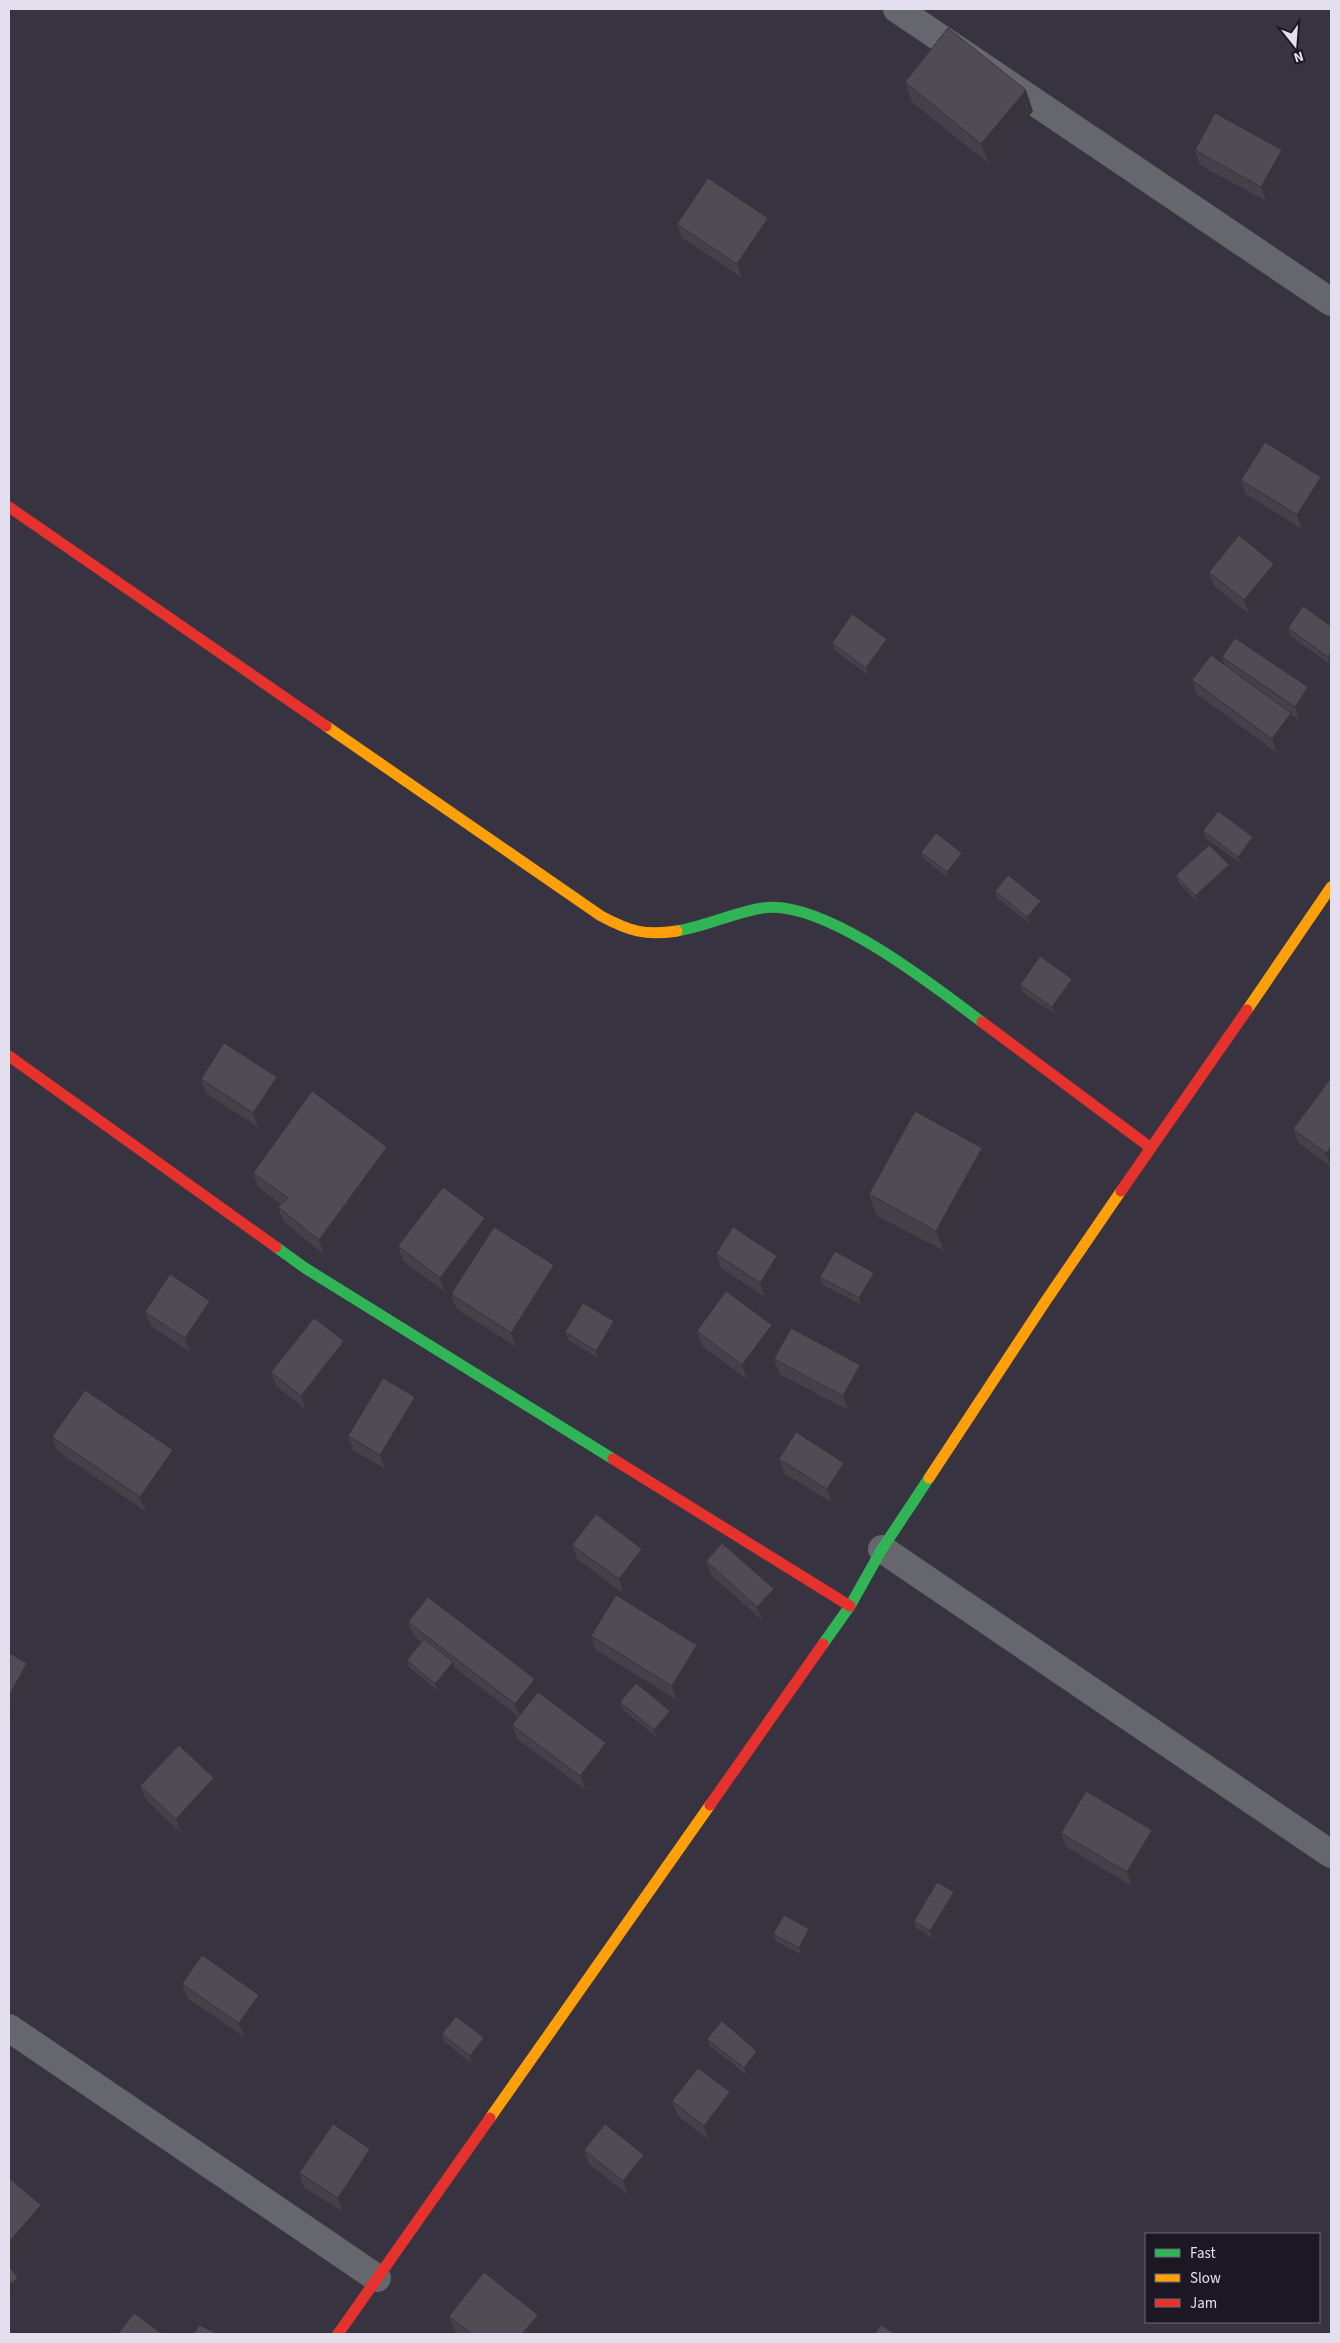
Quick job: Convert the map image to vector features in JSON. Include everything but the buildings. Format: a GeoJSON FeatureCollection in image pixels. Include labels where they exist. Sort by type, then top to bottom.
{"type":"FeatureCollection","features":[{"type":"Feature","properties":{"kind":"street"},"geometry":{"type":"LineString","coordinates":[[898,9],[1331,302]]}},
{"type":"Feature","properties":{"kind":"street"},"geometry":{"type":"LineString","coordinates":[[9,507],[601,916],[623,928],[640,933],[659,934],[684,930],[762,908],[782,908],[808,913],[881,949],[1151,1148]]}},
{"type":"Feature","properties":{"kind":"street"},"geometry":{"type":"LineString","coordinates":[[338,2334],[850,1606],[882,1550],[1045,1302],[1331,887]]}},
{"type":"Feature","properties":{"kind":"street"},"geometry":{"type":"LineString","coordinates":[[9,1056],[305,1268],[850,1606]]}},
{"type":"Feature","properties":{"kind":"street"},"geometry":{"type":"LineString","coordinates":[[882,1550],[1331,1854]]}},
{"type":"Feature","properties":{"kind":"street"},"geometry":{"type":"LineString","coordinates":[[9,2028],[377,2278]]}},
{"type":"Feature","properties":{"kind":"traffic: fast"},"geometry":{"type":"LineString","coordinates":[[677,931],[762,908],[787,909],[815,917],[846,930],[877,948],[907,967],[982,1022]]}},
{"type":"Feature","properties":{"kind":"traffic: fast"},"geometry":{"type":"LineString","coordinates":[[276,1247],[305,1268],[613,1459]]}},
{"type":"Feature","properties":{"kind":"traffic: fast"},"geometry":{"type":"LineString","coordinates":[[823,1644],[850,1606],[882,1549],[929,1478]]}},
{"type":"Feature","properties":{"kind":"traffic: slow"},"geometry":{"type":"LineString","coordinates":[[326,726],[601,916],[637,931],[656,933],[677,931]]}},
{"type":"Feature","properties":{"kind":"traffic: slow"},"geometry":{"type":"LineString","coordinates":[[1247,1010],[1331,887]]}},
{"type":"Feature","properties":{"kind":"traffic: slow"},"geometry":{"type":"LineString","coordinates":[[929,1478],[1121,1191]]}},
{"type":"Feature","properties":{"kind":"traffic: slow"},"geometry":{"type":"LineString","coordinates":[[490,2118],[710,1805]]}},
{"type":"Feature","properties":{"kind":"traffic: jam"},"geometry":{"type":"LineString","coordinates":[[9,507],[326,726]]}},
{"type":"Feature","properties":{"kind":"traffic: jam"},"geometry":{"type":"LineString","coordinates":[[1121,1191],[1247,1010]]}},
{"type":"Feature","properties":{"kind":"traffic: jam"},"geometry":{"type":"LineString","coordinates":[[982,1022],[1151,1148]]}},
{"type":"Feature","properties":{"kind":"traffic: jam"},"geometry":{"type":"LineString","coordinates":[[9,1056],[276,1247]]}},
{"type":"Feature","properties":{"kind":"traffic: jam"},"geometry":{"type":"LineString","coordinates":[[613,1459],[850,1606]]}},
{"type":"Feature","properties":{"kind":"traffic: jam"},"geometry":{"type":"LineString","coordinates":[[710,1805],[823,1644]]}},
{"type":"Feature","properties":{"kind":"traffic: jam"},"geometry":{"type":"LineString","coordinates":[[338,2334],[490,2118]]}}]}
